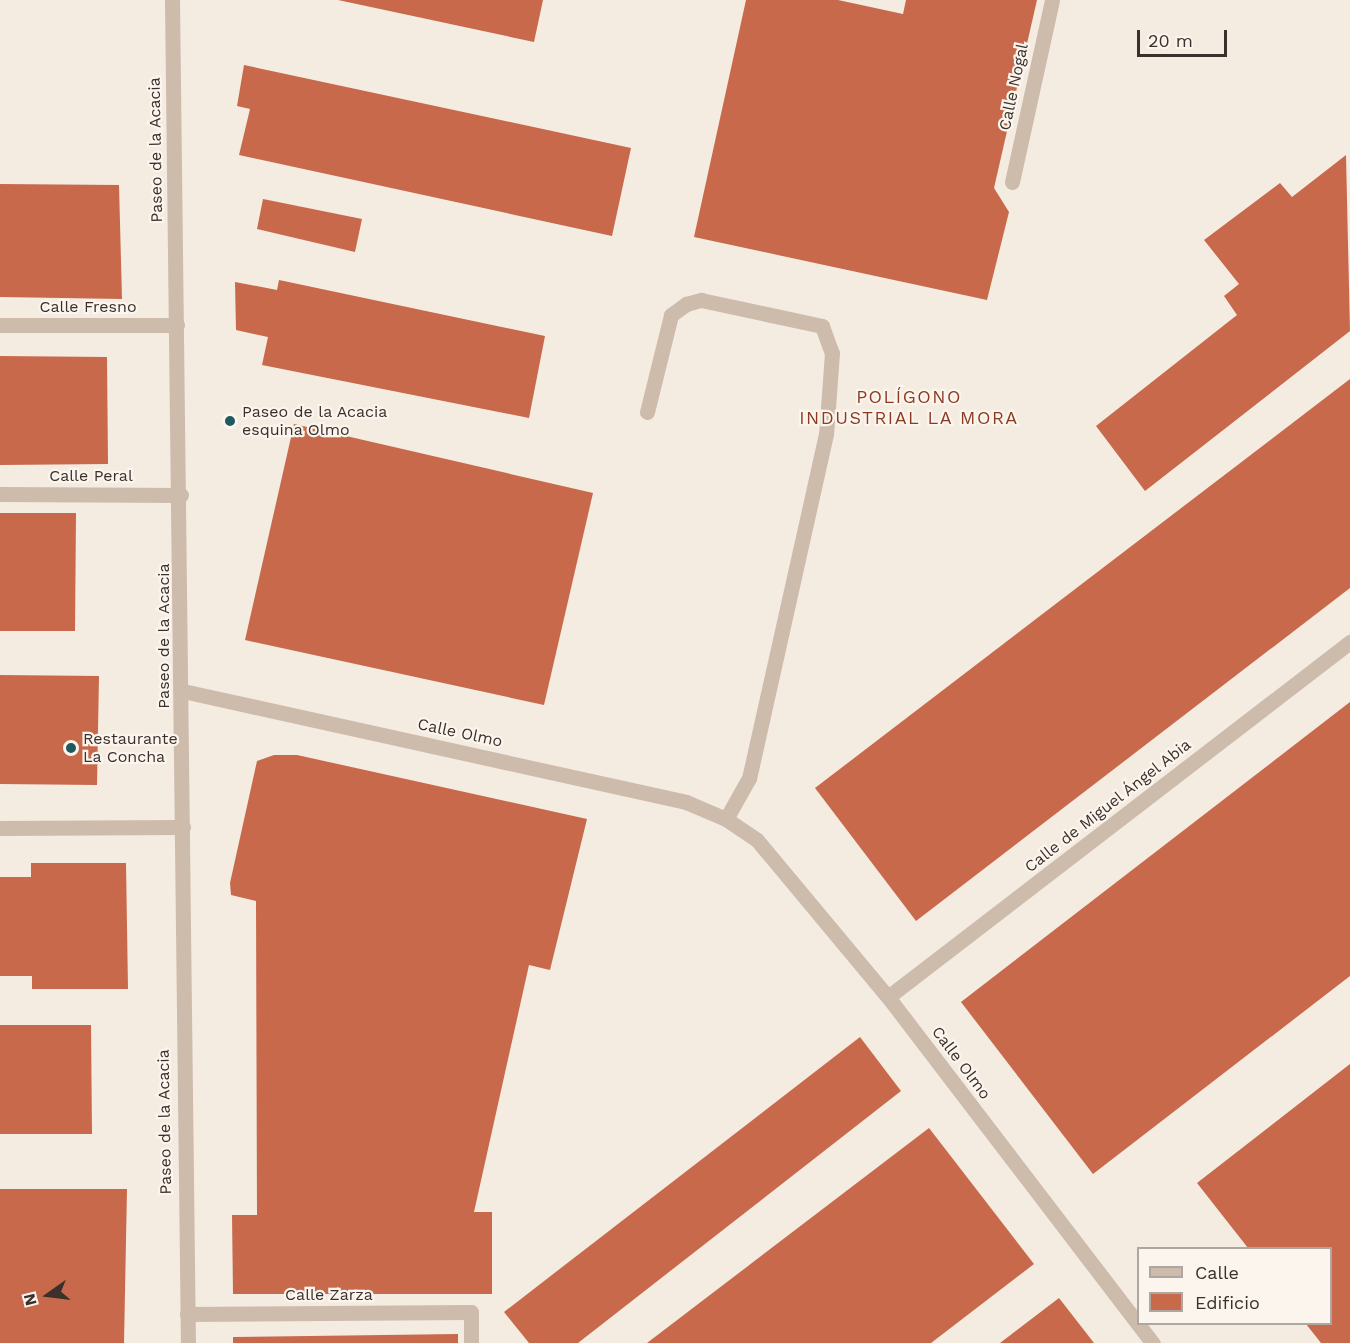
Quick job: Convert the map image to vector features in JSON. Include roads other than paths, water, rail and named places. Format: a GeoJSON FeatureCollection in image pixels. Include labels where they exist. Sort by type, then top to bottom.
{"type":"FeatureCollection","features":[{"type":"Feature","properties":{"kind":"street","name":"Paseo de la Acacia"},"geometry":{"type":"LineString","coordinates":[[172,0],[181,495],[188,1343]]}},
{"type":"Feature","properties":{"kind":"street","name":"Calle Nogal"},"geometry":{"type":"LineString","coordinates":[[1012,183],[1052,0]]}},
{"type":"Feature","properties":{"kind":"street"},"geometry":{"type":"LineString","coordinates":[[647,412],[671,315],[686,304],[701,300],[822,326],[832,353],[826,434],[749,778],[726,819]]}},
{"type":"Feature","properties":{"kind":"street","name":"Calle Fresno"},"geometry":{"type":"LineString","coordinates":[[0,325],[177,325]]}},
{"type":"Feature","properties":{"kind":"street","name":"Calle Peral"},"geometry":{"type":"LineString","coordinates":[[0,494],[181,495]]}},
{"type":"Feature","properties":{"kind":"street","name":"Calle de Miguel Ángel Abia"},"geometry":{"type":"LineString","coordinates":[[888,997],[1350,642]]}},
{"type":"Feature","properties":{"kind":"street","name":"Calle Olmo"},"geometry":{"type":"LineString","coordinates":[[183,691],[686,802],[726,819],[757,840],[888,997],[1137,1322]]}},
{"type":"Feature","properties":{"kind":"street"},"geometry":{"type":"LineString","coordinates":[[0,828],[183,827]]}},
{"type":"Feature","properties":{"kind":"street","name":"Calle Zarza"},"geometry":{"type":"LineString","coordinates":[[187,1314],[471,1312],[471,1343]]}},
{"type":"Feature","properties":{"kind":"street","name":"Calle Olmo"},"geometry":{"type":"LineString","coordinates":[[1139,1325],[1153,1343]]}},
{"type":"Feature","properties":{"kind":"place","name":"Paseo de la Acacia esquina Olmo"},"geometry":{"type":"Point","coordinates":[230,421]}},
{"type":"Feature","properties":{"kind":"place","name":"Restaurante La Concha"},"geometry":{"type":"Point","coordinates":[71,748]}},
{"type":"Feature","properties":{"kind":"district","name":"POLÍGONO INDUSTRIAL LA MORA"},"geometry":{"type":"Point","coordinates":[909,408]}}]}
